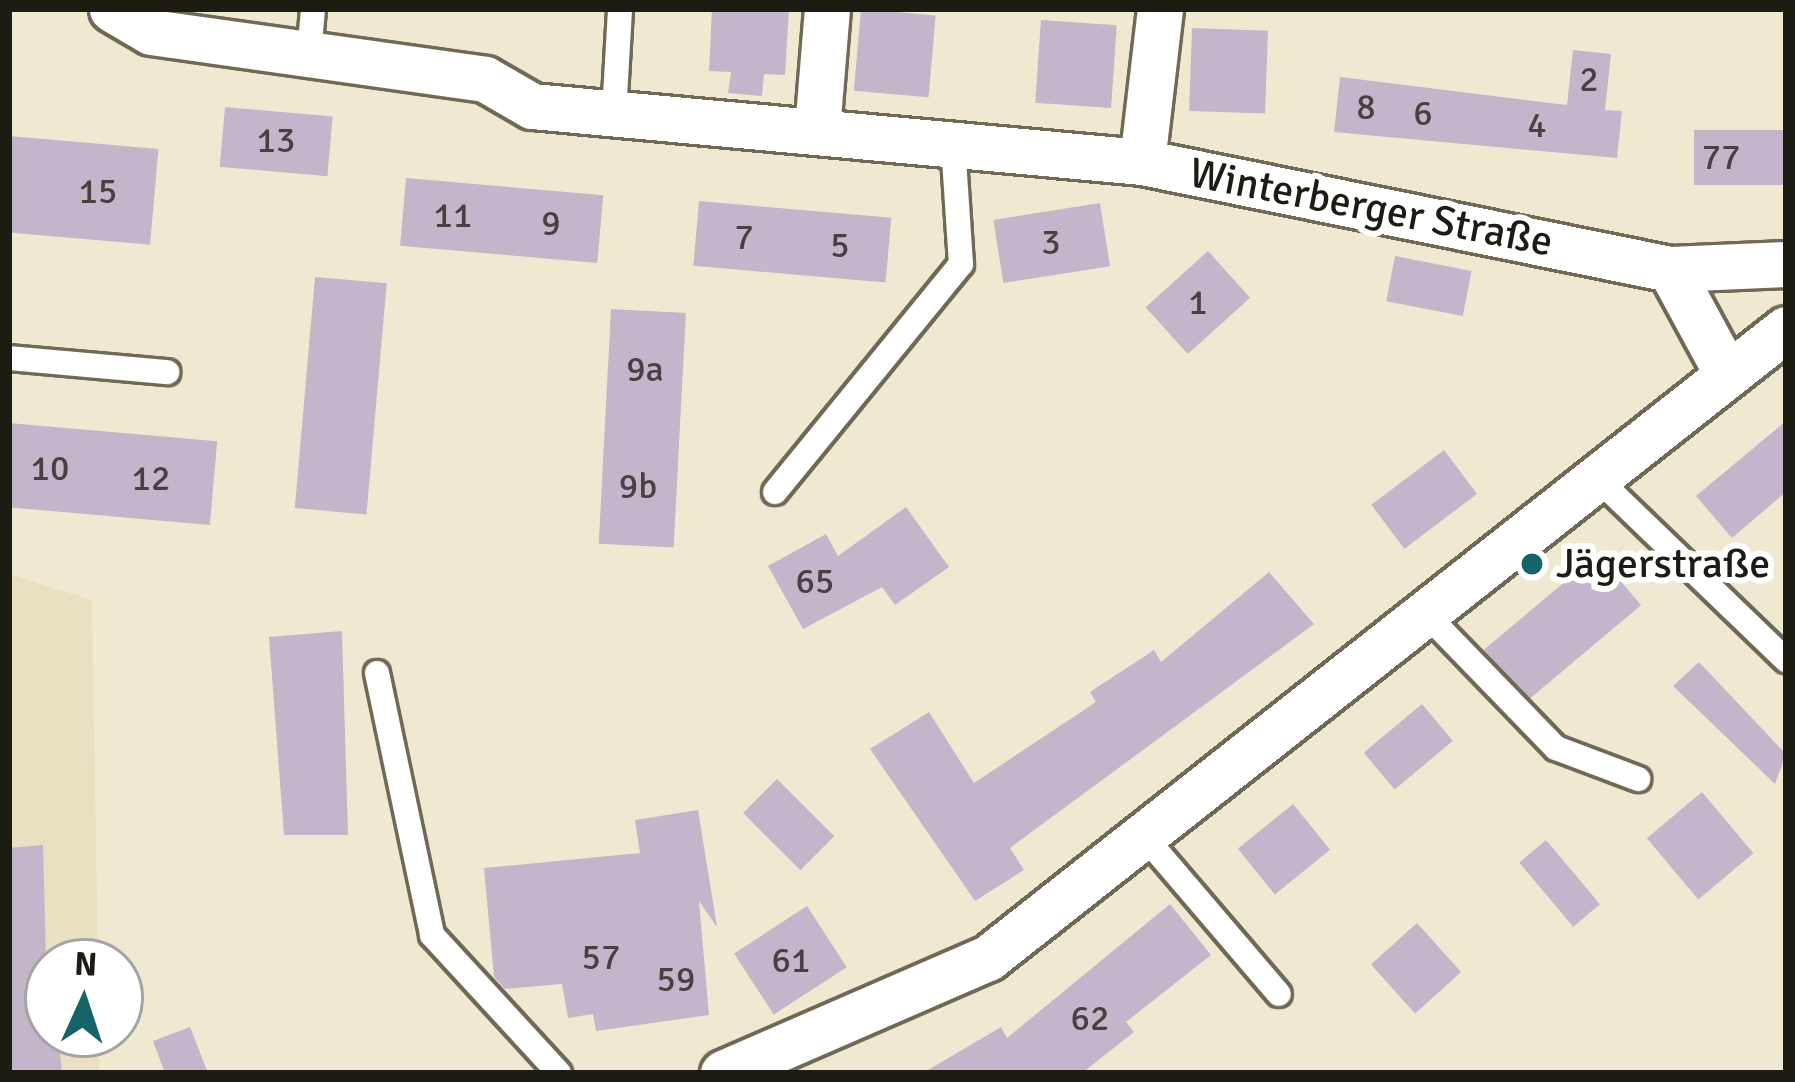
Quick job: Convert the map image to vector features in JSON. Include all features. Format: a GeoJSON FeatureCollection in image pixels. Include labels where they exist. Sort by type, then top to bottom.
{"type":"FeatureCollection","features":[{"type":"Feature","properties":{"kind":"street","name":"Winterberger Straße"},"geometry":{"type":"LineString","coordinates":[[112,9],[151,32],[485,79],[532,106],[1142,163],[1670,269]]}},
{"type":"Feature","properties":{"kind":"street"},"geometry":{"type":"LineString","coordinates":[[817,130],[827,9]]}},
{"type":"Feature","properties":{"kind":"street"},"geometry":{"type":"LineString","coordinates":[[1142,163],[1160,9]]}},
{"type":"Feature","properties":{"kind":"street"},"geometry":{"type":"LineString","coordinates":[[1726,372],[1670,269],[1786,264]]}},
{"type":"Feature","properties":{"kind":"street"},"geometry":{"type":"LineString","coordinates":[[722,1073],[770,1063],[988,958],[1425,613],[1600,482],[1726,372],[1786,329]]}},
{"type":"Feature","properties":{"kind":"lane"},"geometry":{"type":"LineString","coordinates":[[308,56],[313,9]]}},
{"type":"Feature","properties":{"kind":"lane"},"geometry":{"type":"LineString","coordinates":[[614,114],[620,9]]}},
{"type":"Feature","properties":{"kind":"lane"},"geometry":{"type":"LineString","coordinates":[[776,492],[961,264],[953,142]]}},
{"type":"Feature","properties":{"kind":"lane"},"geometry":{"type":"LineString","coordinates":[[9,358],[167,372]]}},
{"type":"Feature","properties":{"kind":"lane"},"geometry":{"type":"LineString","coordinates":[[1600,482],[1786,660]]}},
{"type":"Feature","properties":{"kind":"lane"},"geometry":{"type":"LineString","coordinates":[[1425,613],[1556,748],[1637,779]]}},
{"type":"Feature","properties":{"kind":"lane"},"geometry":{"type":"LineString","coordinates":[[377,674],[432,935],[559,1073]]}},
{"type":"Feature","properties":{"kind":"lane"},"geometry":{"type":"LineString","coordinates":[[1142,835],[1279,994]]}},
{"type":"Feature","properties":{"kind":"shaded area"},"geometry":{"type":"Polygon","coordinates":[[[9,574],[92,600],[98,938],[24,938],[24,1058],[99,1058],[99,1073],[9,1073],[9,574]]]}},
{"type":"Feature","properties":{"kind":"building"},"geometry":{"type":"Polygon","coordinates":[[[712,9],[789,9],[785,75],[764,74],[762,96],[728,93],[731,72],[709,71],[712,9]]]}},
{"type":"Feature","properties":{"kind":"building"},"geometry":{"type":"Polygon","coordinates":[[[861,9],[936,16],[929,97],[854,91],[861,9]]]}},
{"type":"Feature","properties":{"kind":"building"},"geometry":{"type":"Polygon","coordinates":[[[1041,20],[1117,25],[1111,108],[1035,103],[1041,20]]]}},
{"type":"Feature","properties":{"kind":"building"},"geometry":{"type":"Polygon","coordinates":[[[1192,28],[1268,31],[1265,114],[1189,111],[1192,28]]]}},
{"type":"Feature","properties":{"kind":"building"},"geometry":{"type":"Polygon","coordinates":[[[1573,50],[1611,54],[1605,110],[1622,111],[1617,158],[1334,132],[1340,77],[1567,105],[1573,50]]]}},
{"type":"Feature","properties":{"kind":"building"},"geometry":{"type":"Polygon","coordinates":[[[225,107],[333,116],[327,176],[220,167],[225,107]]]}},
{"type":"Feature","properties":{"kind":"building"},"geometry":{"type":"Polygon","coordinates":[[[1694,130],[1786,130],[1786,185],[1694,185],[1694,130]]]}},
{"type":"Feature","properties":{"kind":"building"},"geometry":{"type":"Polygon","coordinates":[[[9,136],[158,149],[150,245],[9,232],[9,136]]]}},
{"type":"Feature","properties":{"kind":"building"},"geometry":{"type":"Polygon","coordinates":[[[406,178],[603,195],[597,263],[400,246],[406,178]]]}},
{"type":"Feature","properties":{"kind":"building"},"geometry":{"type":"Polygon","coordinates":[[[699,201],[891,218],[886,283],[693,266],[699,201]]]}},
{"type":"Feature","properties":{"kind":"building"},"geometry":{"type":"Polygon","coordinates":[[[1100,203],[1110,266],[1003,283],[993,220],[1100,203]]]}},
{"type":"Feature","properties":{"kind":"building"},"geometry":{"type":"Polygon","coordinates":[[[1208,251],[1250,298],[1188,354],[1146,307],[1208,251]]]}},
{"type":"Feature","properties":{"kind":"building"},"geometry":{"type":"Polygon","coordinates":[[[1395,256],[1472,271],[1463,316],[1386,301],[1395,256]]]}},
{"type":"Feature","properties":{"kind":"building"},"geometry":{"type":"Polygon","coordinates":[[[315,277],[387,283],[367,514],[295,508],[315,277]]]}},
{"type":"Feature","properties":{"kind":"building"},"geometry":{"type":"Polygon","coordinates":[[[611,309],[686,313],[674,548],[599,544],[611,309]]]}},
{"type":"Feature","properties":{"kind":"building"},"geometry":{"type":"Polygon","coordinates":[[[1786,421],[1786,492],[1732,538],[1696,496],[1786,421]]]}},
{"type":"Feature","properties":{"kind":"building"},"geometry":{"type":"Polygon","coordinates":[[[9,423],[217,441],[210,525],[9,507],[9,423]]]}},
{"type":"Feature","properties":{"kind":"building"},"geometry":{"type":"Polygon","coordinates":[[[1444,450],[1477,494],[1404,549],[1371,505],[1444,450]]]}},
{"type":"Feature","properties":{"kind":"building"},"geometry":{"type":"Polygon","coordinates":[[[906,507],[949,567],[895,605],[882,587],[803,629],[768,566],[826,534],[838,556],[906,507]]]}},
{"type":"Feature","properties":{"kind":"building"},"geometry":{"type":"Polygon","coordinates":[[[1598,554],[1641,605],[1527,701],[1484,650],[1598,554]]]}},
{"type":"Feature","properties":{"kind":"building"},"geometry":{"type":"Polygon","coordinates":[[[1269,572],[1314,624],[1010,848],[1024,870],[975,901],[870,749],[929,712],[974,783],[1096,702],[1090,692],[1154,650],[1161,662],[1269,572]]]}},
{"type":"Feature","properties":{"kind":"building"},"geometry":{"type":"Polygon","coordinates":[[[342,631],[348,835],[284,835],[269,637],[342,631]]]}},
{"type":"Feature","properties":{"kind":"building"},"geometry":{"type":"Polygon","coordinates":[[[1699,662],[1786,754],[1775,784],[1673,686],[1699,662]]]}},
{"type":"Feature","properties":{"kind":"building"},"geometry":{"type":"Polygon","coordinates":[[[1422,704],[1453,741],[1395,790],[1364,753],[1422,704]]]}},
{"type":"Feature","properties":{"kind":"building"},"geometry":{"type":"Polygon","coordinates":[[[777,779],[834,836],[800,870],[743,813],[777,779]]]}},
{"type":"Feature","properties":{"kind":"building"},"geometry":{"type":"Polygon","coordinates":[[[1702,792],[1753,853],[1698,900],[1647,838],[1702,792]]]}},
{"type":"Feature","properties":{"kind":"building"},"geometry":{"type":"Polygon","coordinates":[[[1293,804],[1330,850],[1275,895],[1238,849],[1293,804]]]}},
{"type":"Feature","properties":{"kind":"building"},"geometry":{"type":"Polygon","coordinates":[[[698,810],[717,927],[699,901],[709,1015],[596,1031],[593,1014],[568,1018],[562,984],[505,989],[494,977],[484,868],[640,853],[635,820],[698,810]]]}},
{"type":"Feature","properties":{"kind":"building"},"geometry":{"type":"Polygon","coordinates":[[[1546,840],[1600,904],[1573,927],[1519,862],[1546,840]]]}},
{"type":"Feature","properties":{"kind":"building"},"geometry":{"type":"Polygon","coordinates":[[[43,845],[45,938],[24,938],[24,1058],[60,1058],[62,1073],[9,1073],[9,848],[43,845]]]}},
{"type":"Feature","properties":{"kind":"building"},"geometry":{"type":"Polygon","coordinates":[[[1170,904],[1211,955],[1126,1022],[1134,1032],[1082,1073],[923,1073],[1001,1027],[1007,1038],[1170,904]]]}},
{"type":"Feature","properties":{"kind":"building"},"geometry":{"type":"Polygon","coordinates":[[[807,906],[847,967],[774,1015],[734,953],[807,906]]]}},
{"type":"Feature","properties":{"kind":"building"},"geometry":{"type":"Polygon","coordinates":[[[1417,923],[1461,972],[1415,1014],[1371,964],[1417,923]]]}},
{"type":"Feature","properties":{"kind":"building"},"geometry":{"type":"Polygon","coordinates":[[[190,1027],[208,1073],[165,1073],[153,1041],[190,1027]]]}},
{"type":"Feature","properties":{"kind":"place","name":"Jägerstraße"},"geometry":{"type":"Point","coordinates":[1532,564]}}]}
